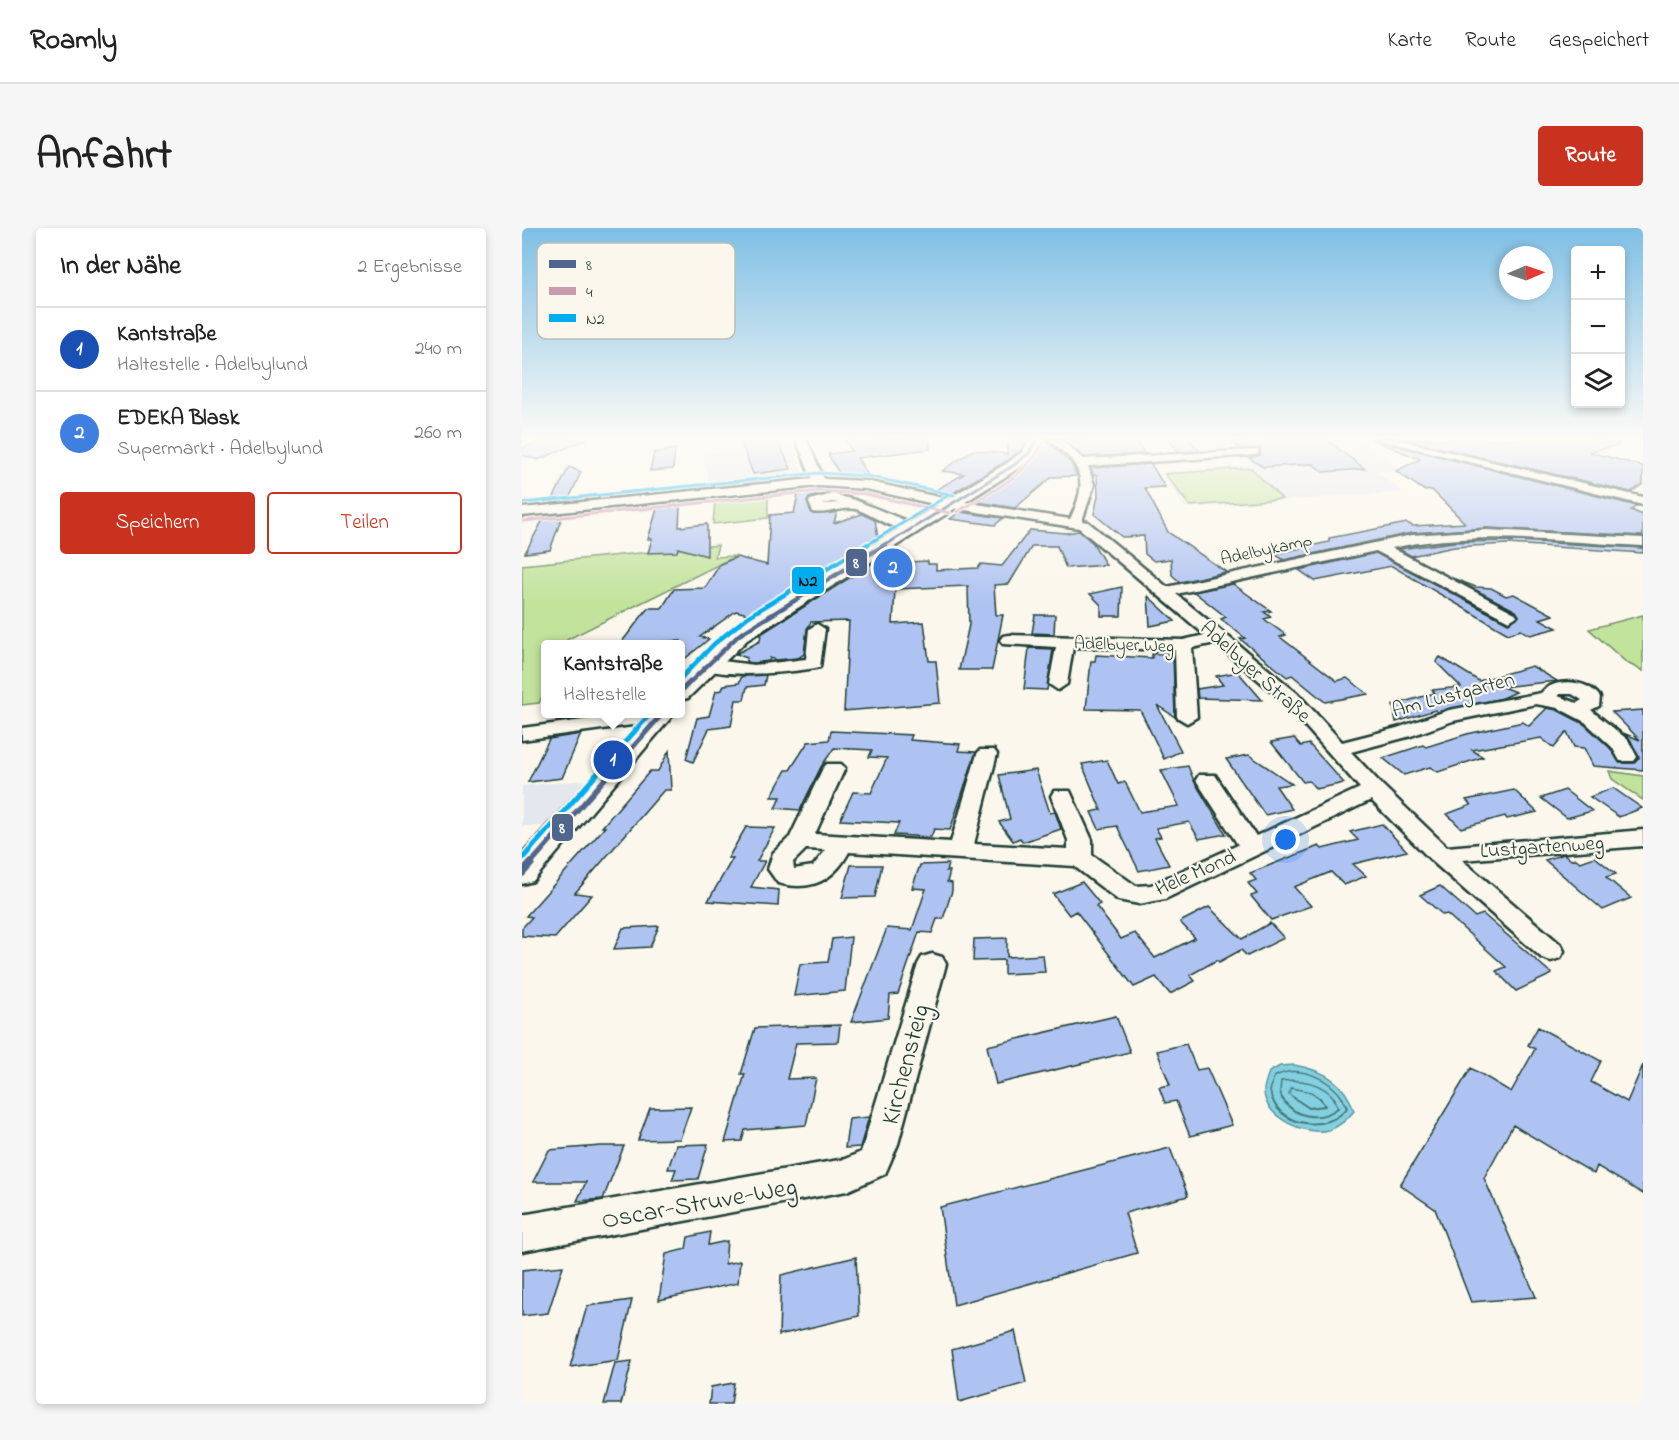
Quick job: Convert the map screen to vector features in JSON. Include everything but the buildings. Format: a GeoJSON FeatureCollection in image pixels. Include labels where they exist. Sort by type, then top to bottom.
{"type":"FeatureCollection","features":[{"type":"Feature","properties":{"kind":"street"},"geometry":{"type":"LineString","coordinates":[[522,512],[701,494]]}},
{"type":"Feature","properties":{"kind":"street"},"geometry":{"type":"LineString","coordinates":[[906,494],[952,504],[1075,522],[1083,508],[1086,494]]}},
{"type":"Feature","properties":{"kind":"street"},"geometry":{"type":"LineString","coordinates":[[685,689],[707,664],[754,624],[968,494]]}},
{"type":"Feature","properties":{"kind":"street"},"geometry":{"type":"LineString","coordinates":[[1614,494],[1643,501]]}},
{"type":"Feature","properties":{"kind":"street"},"geometry":{"type":"LineString","coordinates":[[857,506],[914,527]]}},
{"type":"Feature","properties":{"kind":"street","name":"Adelbyer Straße"},"geometry":{"type":"LineString","coordinates":[[1075,522],[1083,525],[1290,697],[1374,790],[1441,856],[1551,951]]}},
{"type":"Feature","properties":{"kind":"street","name":"Adelbykamp"},"geometry":{"type":"LineString","coordinates":[[1165,592],[1412,539],[1487,534],[1643,542]]}},
{"type":"Feature","properties":{"kind":"street"},"geometry":{"type":"LineString","coordinates":[[1376,545],[1509,616]]}},
{"type":"Feature","properties":{"kind":"street"},"geometry":{"type":"LineString","coordinates":[[707,664],[754,669],[814,663],[817,629]]}},
{"type":"Feature","properties":{"kind":"street","name":"Adelbyer Weg"},"geometry":{"type":"LineString","coordinates":[[1009,640],[1183,645],[1219,637]]}},
{"type":"Feature","properties":{"kind":"street","name":"Adelbyer Weg"},"geometry":{"type":"LineString","coordinates":[[1058,684],[1065,642]]}},
{"type":"Feature","properties":{"kind":"street","name":"Adelbyer Weg"},"geometry":{"type":"LineString","coordinates":[[1183,645],[1187,717]]}},
{"type":"Feature","properties":{"kind":"street","name":"Am Lustgarten"},"geometry":{"type":"LineString","coordinates":[[1338,749],[1404,732],[1449,716],[1493,710],[1529,699],[1546,699],[1579,709],[1610,731],[1621,744],[1627,757]]}},
{"type":"Feature","properties":{"kind":"street"},"geometry":{"type":"LineString","coordinates":[[522,734],[633,718]]}},
{"type":"Feature","properties":{"kind":"street"},"geometry":{"type":"LineString","coordinates":[[522,873],[658,718]]}},
{"type":"Feature","properties":{"kind":"street"},"geometry":{"type":"LineString","coordinates":[[960,851],[987,754]]}},
{"type":"Feature","properties":{"kind":"street"},"geometry":{"type":"LineString","coordinates":[[834,768],[800,841],[781,859],[780,869],[788,877],[801,879],[818,875],[832,865],[841,844]]}},
{"type":"Feature","properties":{"kind":"street","name":"Hele Mond"},"geometry":{"type":"LineString","coordinates":[[1207,780],[1251,847]]}},
{"type":"Feature","properties":{"kind":"street","name":"Hele Mond"},"geometry":{"type":"LineString","coordinates":[[1080,858],[1098,869],[1119,891],[1133,896],[1156,893],[1374,790]]}},
{"type":"Feature","properties":{"kind":"street"},"geometry":{"type":"LineString","coordinates":[[800,841],[1080,858],[1080,840],[1062,796]]}},
{"type":"Feature","properties":{"kind":"street","name":"Lustgartenweg"},"geometry":{"type":"LineString","coordinates":[[1441,856],[1461,852],[1643,838]]}},
{"type":"Feature","properties":{"kind":"street","name":"Kirchensteig"},"geometry":{"type":"LineString","coordinates":[[873,1163],[882,1144],[932,964]]}},
{"type":"Feature","properties":{"kind":"street","name":"Oscar-Struve-Weg"},"geometry":{"type":"LineString","coordinates":[[522,1233],[847,1175],[873,1163]]}},
{"type":"Feature","properties":{"kind":"shaded area"},"geometry":{"type":"Polygon","coordinates":[[[1176,494],[1378,494],[1186,508],[1176,494]]]}},
{"type":"Feature","properties":{"kind":"shaded area"},"geometry":{"type":"Polygon","coordinates":[[[587,780],[548,826],[522,826],[522,786],[587,780]]]}},
{"type":"Feature","properties":{"kind":"green space"},"geometry":{"type":"Polygon","coordinates":[[[1181,494],[1277,494],[1282,499],[1190,506],[1181,494]]]}},
{"type":"Feature","properties":{"kind":"green space"},"geometry":{"type":"Polygon","coordinates":[[[768,496],[768,518],[713,524],[715,501],[768,496]]]}},
{"type":"Feature","properties":{"kind":"green space"},"geometry":{"type":"Polygon","coordinates":[[[718,545],[715,557],[736,556],[567,640],[541,640],[541,699],[539,703],[522,705],[522,565],[718,545]]]}},
{"type":"Feature","properties":{"kind":"green space"},"geometry":{"type":"Polygon","coordinates":[[[1643,615],[1643,671],[1627,663],[1589,629],[1643,615]]]}},
{"type":"Feature","properties":{"kind":"green space"},"geometry":{"type":"Polygon","coordinates":[[[1609,771],[1643,776],[1643,800],[1612,779],[1609,771]]]}},
{"type":"Feature","properties":{"kind":"water"},"geometry":{"type":"Polygon","coordinates":[[[1294,1065],[1323,1074],[1345,1092],[1354,1111],[1346,1120],[1329,1130],[1309,1130],[1288,1123],[1271,1109],[1264,1091],[1269,1072],[1280,1066],[1294,1065]]]}},
{"type":"Feature","properties":{"kind":"transit line","name":"N2"},"geometry":{"type":"LineString","coordinates":[[522,503],[612,494]]}},
{"type":"Feature","properties":{"kind":"transit line","name":"4"},"geometry":{"type":"LineString","coordinates":[[523,521],[791,494]]}},
{"type":"Feature","properties":{"kind":"transit line","name":"4"},"geometry":{"type":"LineString","coordinates":[[863,494],[950,513]]}},
{"type":"Feature","properties":{"kind":"transit line","name":"N2"},"geometry":{"type":"LineString","coordinates":[[949,494],[954,495]]}},
{"type":"Feature","properties":{"kind":"transit line","name":"8"},"geometry":{"type":"LineString","coordinates":[[685,687],[739,635],[967,494]]}},
{"type":"Feature","properties":{"kind":"transit line","name":"4"},"geometry":{"type":"LineString","coordinates":[[957,512],[989,494]]}},
{"type":"Feature","properties":{"kind":"transit line","name":"N2"},"geometry":{"type":"LineString","coordinates":[[685,674],[714,644],[749,616],[947,496]]}},
{"type":"Feature","properties":{"kind":"transit line","name":"N2"},"geometry":{"type":"LineString","coordinates":[[522,859],[646,718]]}},
{"type":"Feature","properties":{"kind":"transit line","name":"8"},"geometry":{"type":"LineString","coordinates":[[522,873],[658,718]]}},
{"type":"Feature","properties":{"kind":"place","name":"EDEKA Blask"},"geometry":{"type":"Point","coordinates":[893,568]}},
{"type":"Feature","properties":{"kind":"place","name":"Kantstraße"},"geometry":{"type":"Point","coordinates":[613,760]}}]}
